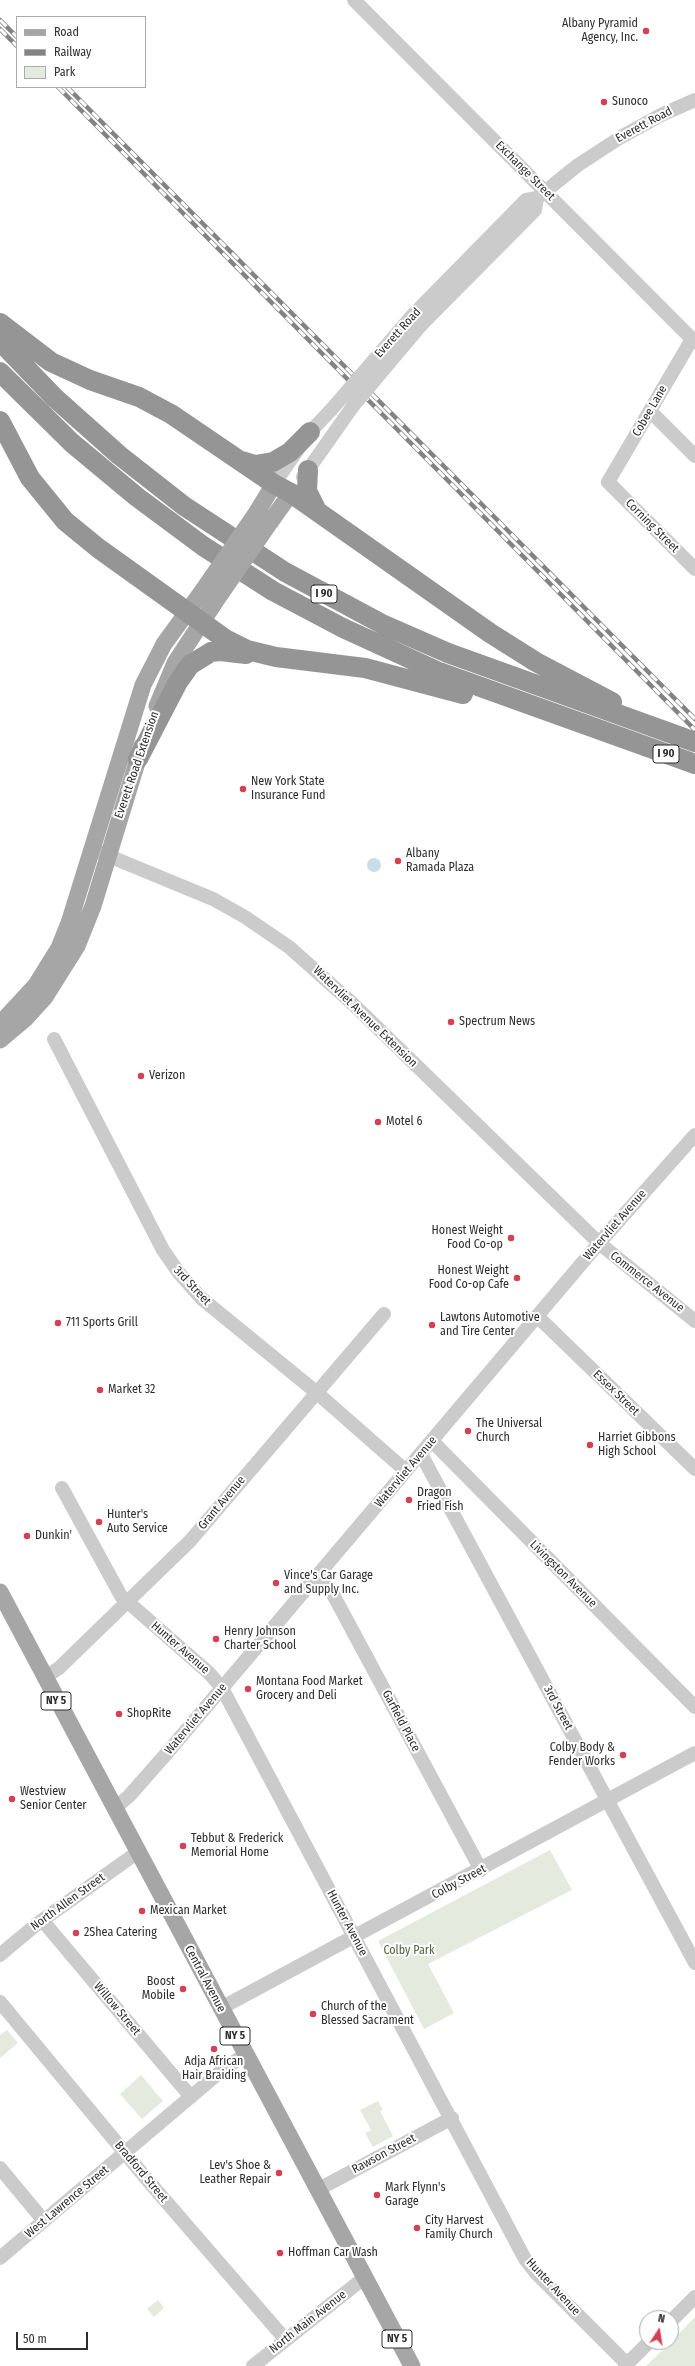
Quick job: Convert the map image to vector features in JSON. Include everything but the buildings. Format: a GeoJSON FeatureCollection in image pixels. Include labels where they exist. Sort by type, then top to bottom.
{"type":"FeatureCollection","features":[{"type":"Feature","properties":{"kind":"highway"},"geometry":{"type":"LineString","coordinates":[[0,323],[51,362],[90,380],[155,405],[274,484],[291,493],[512,648],[674,734]]}},
{"type":"Feature","properties":{"kind":"highway","name":"I 90"},"geometry":{"type":"LineString","coordinates":[[0,341],[55,398],[119,455],[196,515],[285,572],[384,625],[448,653],[695,742]]}},
{"type":"Feature","properties":{"kind":"highway","name":"I 90"},"geometry":{"type":"LineString","coordinates":[[0,372],[72,443],[116,480],[203,546],[273,591],[356,634],[439,672],[695,764]]}},
{"type":"Feature","properties":{"kind":"highway"},"geometry":{"type":"LineString","coordinates":[[0,421],[30,478],[65,521],[98,548],[225,639],[247,650],[292,659]]}},
{"type":"Feature","properties":{"kind":"highway"},"geometry":{"type":"LineString","coordinates":[[230,455],[254,465],[273,462],[290,452],[310,432]]}},
{"type":"Feature","properties":{"kind":"highway"},"geometry":{"type":"LineString","coordinates":[[308,470],[307,491],[318,512]]}},
{"type":"Feature","properties":{"kind":"highway"},"geometry":{"type":"LineString","coordinates":[[138,759],[178,682],[187,669],[198,658],[211,652],[220,651],[385,672],[637,743]]}},
{"type":"Feature","properties":{"kind":"main road","name":"Everett Road Extension"},"geometry":{"type":"LineString","coordinates":[[208,597],[274,484]]}},
{"type":"Feature","properties":{"kind":"main road","name":"Everett Road Extension"},"geometry":{"type":"LineString","coordinates":[[0,1040],[36,1008],[68,963],[86,926],[99,852],[143,685],[164,644],[193,617],[271,521],[291,493]]}},
{"type":"Feature","properties":{"kind":"main road","name":"Everett Road Extension"},"geometry":{"type":"LineString","coordinates":[[0,1024],[27,997],[52,961],[138,759],[168,677],[193,617]]}},
{"type":"Feature","properties":{"kind":"main road","name":"Central Avenue"},"geometry":{"type":"LineString","coordinates":[[1,1596],[412,2366]]}},
{"type":"Feature","properties":{"kind":"street","name":"Exchange Street"},"geometry":{"type":"LineString","coordinates":[[354,0],[541,195],[693,340]]}},
{"type":"Feature","properties":{"kind":"street","name":"Everett Road"},"geometry":{"type":"LineString","coordinates":[[274,484],[310,432],[416,321],[526,200],[541,195],[578,165],[612,142],[661,115],[695,100]]}},
{"type":"Feature","properties":{"kind":"street","name":"Everett Road"},"geometry":{"type":"LineString","coordinates":[[291,493],[416,321]]}},
{"type":"Feature","properties":{"kind":"street","name":"Cobee Lane"},"geometry":{"type":"LineString","coordinates":[[608,482],[693,340]]}},
{"type":"Feature","properties":{"kind":"street"},"geometry":{"type":"LineString","coordinates":[[650,411],[695,456]]}},
{"type":"Feature","properties":{"kind":"street","name":"Corning Street"},"geometry":{"type":"LineString","coordinates":[[608,482],[695,569]]}},
{"type":"Feature","properties":{"kind":"street","name":"Watervliet Avenue Extension"},"geometry":{"type":"LineString","coordinates":[[99,852],[213,899],[245,917],[289,947],[353,1004],[599,1243]]}},
{"type":"Feature","properties":{"kind":"street","name":"3rd Street"},"geometry":{"type":"LineString","coordinates":[[54,1039],[163,1250],[179,1273],[201,1298],[316,1392],[406,1471]]}},
{"type":"Feature","properties":{"kind":"street","name":"Watervliet Avenue"},"geometry":{"type":"LineString","coordinates":[[115,1808],[139,1785],[421,1454],[536,1316],[695,1135]]}},
{"type":"Feature","properties":{"kind":"street","name":"Commerce Avenue"},"geometry":{"type":"LineString","coordinates":[[599,1243],[695,1321]]}},
{"type":"Feature","properties":{"kind":"street","name":"Grant Avenue"},"geometry":{"type":"LineString","coordinates":[[44,1678],[59,1668],[192,1538],[384,1314]]}},
{"type":"Feature","properties":{"kind":"street","name":"Essex Street"},"geometry":{"type":"LineString","coordinates":[[536,1316],[695,1470]]}},
{"type":"Feature","properties":{"kind":"street","name":"Livingston Avenue"},"geometry":{"type":"LineString","coordinates":[[432,1441],[695,1707]]}},
{"type":"Feature","properties":{"kind":"street","name":"3rd Street"},"geometry":{"type":"LineString","coordinates":[[421,1454],[695,1963]]}},
{"type":"Feature","properties":{"kind":"street","name":"Hunter Avenue"},"geometry":{"type":"LineString","coordinates":[[62,1488],[119,1593],[127,1602],[209,1673],[222,1688],[452,2118],[525,2259],[536,2273],[626,2365]]}},
{"type":"Feature","properties":{"kind":"street","name":"Garfield Place"},"geometry":{"type":"LineString","coordinates":[[321,1572],[481,1870]]}},
{"type":"Feature","properties":{"kind":"street","name":"Colby Street"},"geometry":{"type":"LineString","coordinates":[[221,2008],[608,1802],[695,1753]]}},
{"type":"Feature","properties":{"kind":"street","name":"North Allen Street"},"geometry":{"type":"LineString","coordinates":[[0,1955],[42,1920],[138,1852]]}},
{"type":"Feature","properties":{"kind":"street","name":"Willow Street"},"geometry":{"type":"LineString","coordinates":[[42,1920],[191,2097]]}},
{"type":"Feature","properties":{"kind":"street","name":"Bradford Street"},"geometry":{"type":"LineString","coordinates":[[0,2002],[125,2152],[285,2339]]}},
{"type":"Feature","properties":{"kind":"street","name":"West Lawrence Street"},"geometry":{"type":"LineString","coordinates":[[0,2258],[226,2067],[245,2055]]}},
{"type":"Feature","properties":{"kind":"street","name":"Rawson Street"},"geometry":{"type":"LineString","coordinates":[[317,2190],[452,2118]]}},
{"type":"Feature","properties":{"kind":"street"},"geometry":{"type":"LineString","coordinates":[[0,2168],[44,2221]]}},
{"type":"Feature","properties":{"kind":"street","name":"North Main Avenue"},"geometry":{"type":"LineString","coordinates":[[253,2366],[285,2339],[364,2278]]}},
{"type":"Feature","properties":{"kind":"street"},"geometry":{"type":"LineString","coordinates":[[679,2312],[695,2297]]}},
{"type":"Feature","properties":{"kind":"street"},"geometry":{"type":"LineString","coordinates":[[626,2365],[641,2350]]}},
{"type":"Feature","properties":{"kind":"green space","name":"Colby Park"},"geometry":{"type":"Polygon","coordinates":[[[550,1850],[572,1890],[428,1964],[454,2013],[424,2029],[378,1941],[550,1850]]]}},
{"type":"Feature","properties":{"kind":"green space"},"geometry":{"type":"Polygon","coordinates":[[[7,2030],[18,2043],[0,2058],[0,2035],[7,2030]]]}},
{"type":"Feature","properties":{"kind":"green space"},"geometry":{"type":"Polygon","coordinates":[[[141,2075],[163,2101],[142,2119],[120,2094],[141,2075]]]}},
{"type":"Feature","properties":{"kind":"green space"},"geometry":{"type":"Polygon","coordinates":[[[378,2101],[383,2110],[380,2111],[393,2136],[373,2147],[365,2133],[371,2130],[360,2110],[378,2101]]]}},
{"type":"Feature","properties":{"kind":"green space"},"geometry":{"type":"Polygon","coordinates":[[[158,2300],[164,2308],[154,2317],[147,2309],[158,2300]]]}},
{"type":"Feature","properties":{"kind":"green space"},"geometry":{"type":"Polygon","coordinates":[[[695,2317],[695,2366],[646,2366],[663,2350],[679,2350],[679,2334],[695,2317]]]}},
{"type":"Feature","properties":{"kind":"water"},"geometry":{"type":"Polygon","coordinates":[[[374,858],[379,860],[381,865],[379,870],[374,872],[369,870],[367,865],[369,860],[374,858]]]}},
{"type":"Feature","properties":{"kind":"railway"},"geometry":{"type":"LineString","coordinates":[[0,20],[16,36]]}},
{"type":"Feature","properties":{"kind":"railway"},"geometry":{"type":"LineString","coordinates":[[0,29],[16,45]]}},
{"type":"Feature","properties":{"kind":"railway"},"geometry":{"type":"LineString","coordinates":[[59,88],[695,730]]}},
{"type":"Feature","properties":{"kind":"railway"},"geometry":{"type":"LineString","coordinates":[[68,88],[695,719]]}},
{"type":"Feature","properties":{"kind":"place","name":"Albany Pyramid Agency, Inc."},"geometry":{"type":"Point","coordinates":[646,31]}},
{"type":"Feature","properties":{"kind":"place","name":"Sunoco"},"geometry":{"type":"Point","coordinates":[604,102]}},
{"type":"Feature","properties":{"kind":"place","name":"New York State Insurance Fund"},"geometry":{"type":"Point","coordinates":[243,789]}},
{"type":"Feature","properties":{"kind":"place","name":"Albany Ramada Plaza"},"geometry":{"type":"Point","coordinates":[398,861]}},
{"type":"Feature","properties":{"kind":"place","name":"Spectrum News"},"geometry":{"type":"Point","coordinates":[451,1022]}},
{"type":"Feature","properties":{"kind":"place","name":"Verizon"},"geometry":{"type":"Point","coordinates":[141,1076]}},
{"type":"Feature","properties":{"kind":"place","name":"Motel 6"},"geometry":{"type":"Point","coordinates":[378,1122]}},
{"type":"Feature","properties":{"kind":"place","name":"Honest Weight Food Co-op"},"geometry":{"type":"Point","coordinates":[511,1238]}},
{"type":"Feature","properties":{"kind":"place","name":"Honest Weight Food Co-op Cafe"},"geometry":{"type":"Point","coordinates":[517,1278]}},
{"type":"Feature","properties":{"kind":"place","name":"711 Sports Grill"},"geometry":{"type":"Point","coordinates":[58,1323]}},
{"type":"Feature","properties":{"kind":"place","name":"Lawtons Automotive and Tire Center"},"geometry":{"type":"Point","coordinates":[432,1325]}},
{"type":"Feature","properties":{"kind":"place","name":"Market 32"},"geometry":{"type":"Point","coordinates":[100,1390]}},
{"type":"Feature","properties":{"kind":"place","name":"The Universal Church"},"geometry":{"type":"Point","coordinates":[468,1431]}},
{"type":"Feature","properties":{"kind":"place","name":"Harriet Gibbons High School"},"geometry":{"type":"Point","coordinates":[590,1445]}},
{"type":"Feature","properties":{"kind":"place","name":"Dragon Fried Fish"},"geometry":{"type":"Point","coordinates":[409,1500]}},
{"type":"Feature","properties":{"kind":"place","name":"Hunter's Auto Service"},"geometry":{"type":"Point","coordinates":[99,1522]}},
{"type":"Feature","properties":{"kind":"place","name":"Dunkin'"},"geometry":{"type":"Point","coordinates":[27,1536]}},
{"type":"Feature","properties":{"kind":"place","name":"Vince's Car Garage and Supply Inc."},"geometry":{"type":"Point","coordinates":[276,1583]}},
{"type":"Feature","properties":{"kind":"place","name":"Henry Johnson Charter School"},"geometry":{"type":"Point","coordinates":[216,1639]}},
{"type":"Feature","properties":{"kind":"place","name":"Montana Food Market Grocery and Deli"},"geometry":{"type":"Point","coordinates":[248,1689]}},
{"type":"Feature","properties":{"kind":"place","name":"ShopRite"},"geometry":{"type":"Point","coordinates":[119,1714]}},
{"type":"Feature","properties":{"kind":"place","name":"Colby Body & Fender Works"},"geometry":{"type":"Point","coordinates":[623,1755]}},
{"type":"Feature","properties":{"kind":"place","name":"Westview Senior Center"},"geometry":{"type":"Point","coordinates":[12,1799]}},
{"type":"Feature","properties":{"kind":"place","name":"Tebbut & Frederick Memorial Home"},"geometry":{"type":"Point","coordinates":[183,1846]}},
{"type":"Feature","properties":{"kind":"place","name":"Mexican Market"},"geometry":{"type":"Point","coordinates":[142,1911]}},
{"type":"Feature","properties":{"kind":"place","name":"2Shea Catering"},"geometry":{"type":"Point","coordinates":[76,1933]}},
{"type":"Feature","properties":{"kind":"place","name":"Boost Mobile"},"geometry":{"type":"Point","coordinates":[183,1989]}},
{"type":"Feature","properties":{"kind":"place","name":"Church of the Blessed Sacrament"},"geometry":{"type":"Point","coordinates":[313,2014]}},
{"type":"Feature","properties":{"kind":"place","name":"Adja African Hair Braiding"},"geometry":{"type":"Point","coordinates":[214,2049]}},
{"type":"Feature","properties":{"kind":"place","name":"Lev's Shoe & Leather Repair"},"geometry":{"type":"Point","coordinates":[279,2173]}},
{"type":"Feature","properties":{"kind":"place","name":"Mark Flynn's Garage"},"geometry":{"type":"Point","coordinates":[377,2195]}},
{"type":"Feature","properties":{"kind":"place","name":"City Harvest Family Church"},"geometry":{"type":"Point","coordinates":[417,2228]}},
{"type":"Feature","properties":{"kind":"place","name":"Hoffman Car Wash"},"geometry":{"type":"Point","coordinates":[280,2253]}}]}
